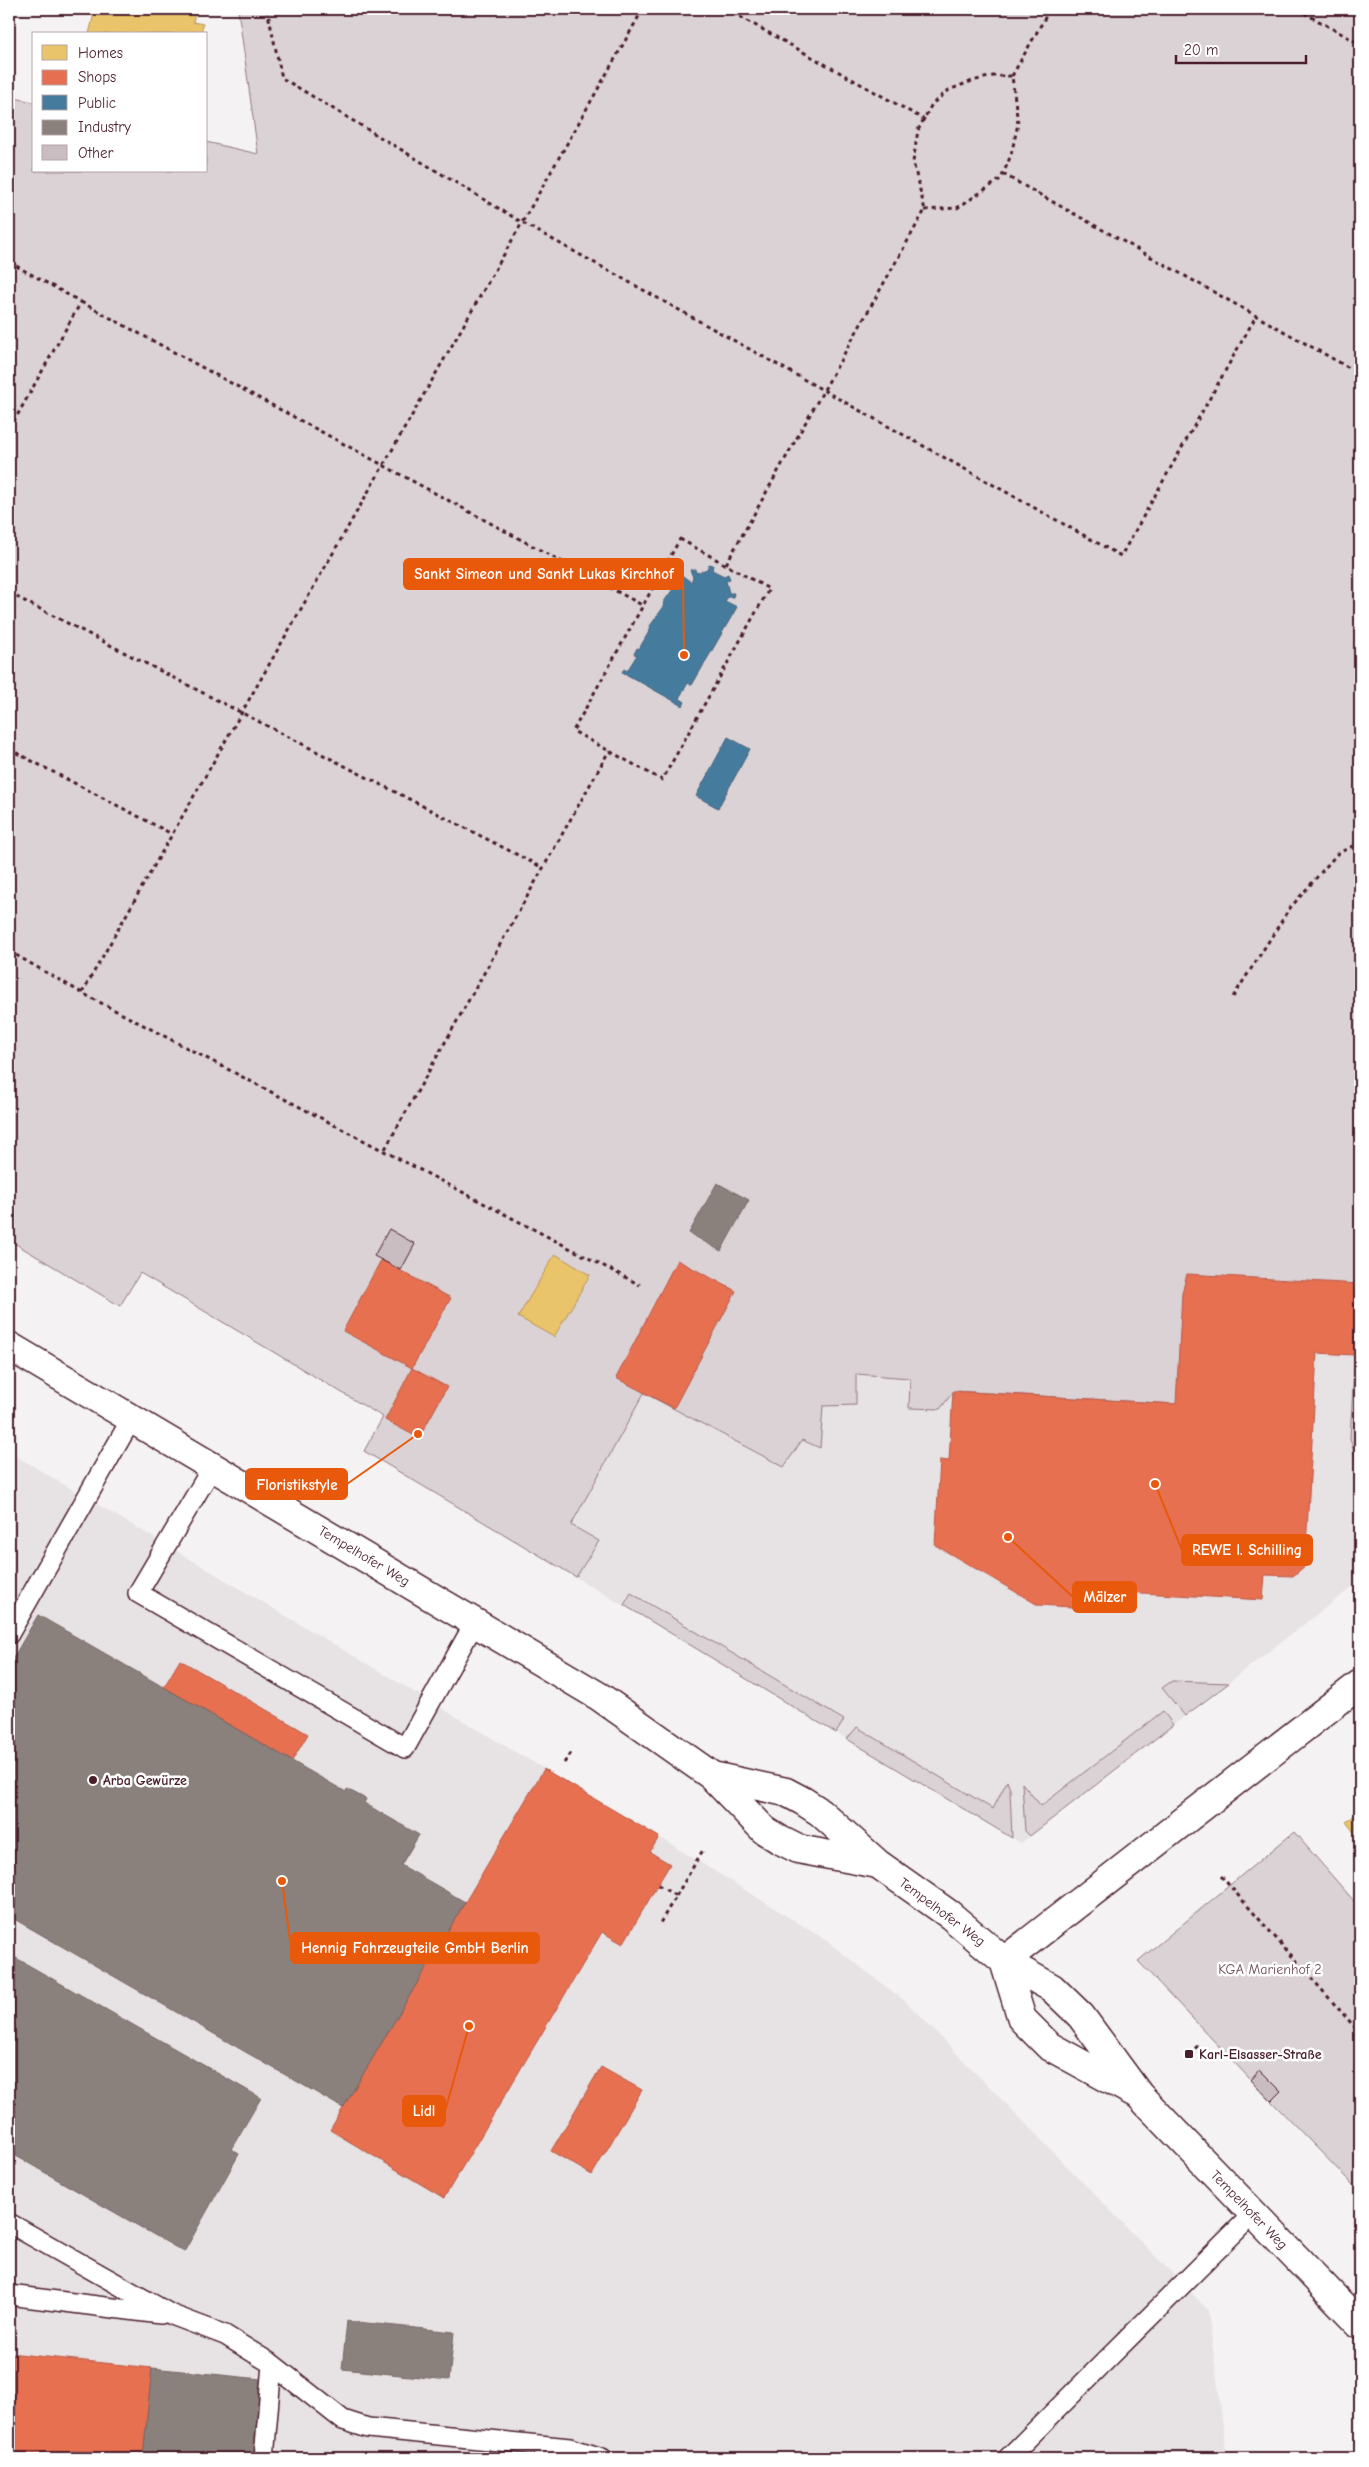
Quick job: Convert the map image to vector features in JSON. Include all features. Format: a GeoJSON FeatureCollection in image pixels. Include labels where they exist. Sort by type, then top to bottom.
{"type":"FeatureCollection","features":[{"type":"Feature","properties":{"kind":"street","name":"Tempelhofer Weg"},"geometry":{"type":"LineString","coordinates":[[9,1346],[475,1622],[628,1715],[712,1776],[764,1830],[798,1849],[878,1864]]}},
{"type":"Feature","properties":{"kind":"street"},"geometry":{"type":"LineString","coordinates":[[1004,1961],[1360,1684]]}},
{"type":"Feature","properties":{"kind":"street","name":"Tempelhofer Weg"},"geometry":{"type":"LineString","coordinates":[[712,1776],[786,1792],[820,1812],[878,1864],[950,1915],[1004,1961],[1052,1988],[1081,2016],[1139,2095],[1360,2324]]}},
{"type":"Feature","properties":{"kind":"street","name":"Tempelhofer Weg"},"geometry":{"type":"LineString","coordinates":[[1004,1961],[1022,2019],[1048,2046],[1139,2095]]}},
{"type":"Feature","properties":{"kind":"lane"},"geometry":{"type":"LineString","coordinates":[[9,1634],[132,1418]]}},
{"type":"Feature","properties":{"kind":"lane"},"geometry":{"type":"LineString","coordinates":[[213,1466],[138,1592],[404,1748],[475,1622]]}},
{"type":"Feature","properties":{"kind":"lane"},"geometry":{"type":"LineString","coordinates":[[1008,2458],[1253,2214]]}},
{"type":"Feature","properties":{"kind":"lane"},"geometry":{"type":"LineString","coordinates":[[9,2223],[172,2315],[224,2335],[272,2364],[343,2420],[355,2425],[368,2428],[570,2448],[602,2458]]}},
{"type":"Feature","properties":{"kind":"lane"},"geometry":{"type":"LineString","coordinates":[[9,2295],[172,2315]]}},
{"type":"Feature","properties":{"kind":"lane"},"geometry":{"type":"LineString","coordinates":[[264,2458],[272,2364]]}},
{"type":"Feature","properties":{"kind":"path"},"geometry":{"type":"LineString","coordinates":[[266,9],[282,78],[523,223],[1121,556],[1256,316]]}},
{"type":"Feature","properties":{"kind":"path"},"geometry":{"type":"LineString","coordinates":[[82,993],[240,713],[384,467],[643,9]]}},
{"type":"Feature","properties":{"kind":"path"},"geometry":{"type":"LineString","coordinates":[[726,9],[925,120]]}},
{"type":"Feature","properties":{"kind":"path"},"geometry":{"type":"LineString","coordinates":[[925,210],[957,208],[980,195],[1000,180],[1011,155],[1018,124],[1012,76],[1050,9]]}},
{"type":"Feature","properties":{"kind":"path"},"geometry":{"type":"LineString","coordinates":[[1297,9],[1360,44]]}},
{"type":"Feature","properties":{"kind":"path"},"geometry":{"type":"LineString","coordinates":[[726,564],[925,210],[913,162],[918,130],[932,104],[950,90],[972,81],[993,76],[1012,76]]}},
{"type":"Feature","properties":{"kind":"path"},"geometry":{"type":"LineString","coordinates":[[1003,174],[1360,374]]}},
{"type":"Feature","properties":{"kind":"path"},"geometry":{"type":"LineString","coordinates":[[9,262],[384,467],[642,605]]}},
{"type":"Feature","properties":{"kind":"path"},"geometry":{"type":"LineString","coordinates":[[9,430],[81,302]]}},
{"type":"Feature","properties":{"kind":"path"},"geometry":{"type":"LineString","coordinates":[[680,539],[770,589],[662,780],[573,731],[642,605],[680,539]]}},
{"type":"Feature","properties":{"kind":"path"},"geometry":{"type":"LineString","coordinates":[[9,593],[543,868]]}},
{"type":"Feature","properties":{"kind":"path"},"geometry":{"type":"LineString","coordinates":[[9,749],[172,834]]}},
{"type":"Feature","properties":{"kind":"path"},"geometry":{"type":"LineString","coordinates":[[385,1149],[609,751]]}},
{"type":"Feature","properties":{"kind":"path"},"geometry":{"type":"LineString","coordinates":[[1233,997],[1290,908],[1338,853],[1360,843]]}},
{"type":"Feature","properties":{"kind":"path"},"geometry":{"type":"LineString","coordinates":[[9,951],[82,993],[385,1149],[640,1285]]}},
{"type":"Feature","properties":{"kind":"path"},"geometry":{"type":"LineString","coordinates":[[564,1763],[571,1753]]}},
{"type":"Feature","properties":{"kind":"path"},"geometry":{"type":"LineString","coordinates":[[660,1922],[703,1850]]}},
{"type":"Feature","properties":{"kind":"path"},"geometry":{"type":"LineString","coordinates":[[1221,1876],[1360,2033]]}},
{"type":"Feature","properties":{"kind":"path"},"geometry":{"type":"LineString","coordinates":[[658,1885],[676,1896]]}},
{"type":"Feature","properties":{"kind":"path"},"geometry":{"type":"LineString","coordinates":[[1189,2054],[1200,2044]]}},
{"type":"Feature","properties":{"kind":"shaded area"},"geometry":{"type":"Polygon","coordinates":[[[1360,1142],[1360,1581],[1021,1843],[527,1548],[616,1378],[831,1363],[1182,1201],[1360,1142]]]}},
{"type":"Feature","properties":{"kind":"shaded area"},"geometry":{"type":"Polygon","coordinates":[[[9,1452],[659,1837],[824,1939],[906,2002],[1208,2310],[1227,2458],[9,2458],[9,1452]]]}},
{"type":"Feature","properties":{"kind":"green space"},"geometry":{"type":"Polygon","coordinates":[[[238,9],[1360,9],[1360,1476],[1350,1438],[1359,1284],[1176,1404],[954,1391],[940,1409],[909,1408],[910,1378],[856,1374],[856,1405],[823,1406],[820,1448],[802,1440],[784,1467],[644,1393],[571,1525],[599,1541],[576,1577],[364,1451],[383,1417],[140,1273],[120,1306],[9,1240],[9,97],[32,102],[32,172],[208,172],[208,142],[258,154],[238,9]]]}},
{"type":"Feature","properties":{"kind":"green space"},"geometry":{"type":"Polygon","coordinates":[[[631,1593],[844,1720],[836,1733],[624,1605],[631,1593]]]}},
{"type":"Feature","properties":{"kind":"green space"},"geometry":{"type":"Polygon","coordinates":[[[1172,1681],[1229,1683],[1185,1716],[1162,1688],[1172,1681]]]}},
{"type":"Feature","properties":{"kind":"green space"},"geometry":{"type":"Polygon","coordinates":[[[1163,1711],[1173,1725],[1030,1836],[1025,1831],[1022,1783],[1041,1806],[1163,1711]]]}},
{"type":"Feature","properties":{"kind":"green space"},"geometry":{"type":"Polygon","coordinates":[[[857,1727],[993,1809],[1007,1781],[1010,1789],[1012,1838],[847,1739],[857,1727]]]}},
{"type":"Feature","properties":{"kind":"green space","name":"KGA Marienhof 2"},"geometry":{"type":"Polygon","coordinates":[[[1294,1832],[1360,1908],[1360,2192],[1271,2101],[1281,2091],[1260,2070],[1251,2080],[1138,1961],[1294,1832]]]}},
{"type":"Feature","properties":{"kind":"building: Homes"},"geometry":{"type":"Polygon","coordinates":[[[95,9],[196,9],[193,22],[203,24],[201,32],[89,32],[95,9]]]}},
{"type":"Feature","properties":{"kind":"building: Homes"},"geometry":{"type":"Polygon","coordinates":[[[555,1254],[590,1275],[554,1337],[518,1317],[555,1254]]]}},
{"type":"Feature","properties":{"kind":"building: Homes"},"geometry":{"type":"Polygon","coordinates":[[[1360,1811],[1360,1840],[1346,1822],[1360,1811]]]}},
{"type":"Feature","properties":{"kind":"building: Shops"},"geometry":{"type":"Polygon","coordinates":[[[381,1260],[451,1298],[412,1368],[343,1331],[381,1260]]]}},
{"type":"Feature","properties":{"kind":"building: Shops"},"geometry":{"type":"Polygon","coordinates":[[[677,1260],[736,1291],[674,1408],[616,1378],[677,1260]]]}},
{"type":"Feature","properties":{"kind":"building: Shops"},"geometry":{"type":"Polygon","coordinates":[[[1187,1274],[1359,1284],[1354,1355],[1317,1353],[1305,1566],[1293,1576],[1265,1575],[1263,1600],[1107,1591],[1106,1609],[1038,1605],[935,1545],[940,1460],[949,1461],[953,1391],[1176,1404],[1182,1293],[1187,1274]]]}},
{"type":"Feature","properties":{"kind":"building: Shops"},"geometry":{"type":"Polygon","coordinates":[[[412,1368],[447,1387],[419,1438],[385,1420],[412,1368]]]}},
{"type":"Feature","properties":{"kind":"building: Shops"},"geometry":{"type":"Polygon","coordinates":[[[180,1660],[308,1734],[292,1761],[164,1687],[180,1660]]]}},
{"type":"Feature","properties":{"kind":"building: Shops"},"geometry":{"type":"Polygon","coordinates":[[[544,1769],[659,1837],[650,1852],[670,1864],[623,1944],[602,1932],[444,2198],[330,2130],[544,1769]]]}},
{"type":"Feature","properties":{"kind":"building: Shops"},"geometry":{"type":"Polygon","coordinates":[[[601,2067],[642,2090],[592,2175],[551,2151],[601,2067]]]}},
{"type":"Feature","properties":{"kind":"building: Shops"},"geometry":{"type":"Polygon","coordinates":[[[9,2353],[152,2368],[143,2458],[9,2458],[9,2353]]]}},
{"type":"Feature","properties":{"kind":"building: Public"},"geometry":{"type":"Polygon","coordinates":[[[709,564],[713,565],[712,570],[724,576],[728,574],[730,579],[726,581],[729,593],[734,593],[733,597],[728,597],[725,601],[737,607],[692,685],[688,683],[679,698],[685,702],[683,706],[622,672],[624,669],[627,671],[637,655],[634,654],[637,648],[639,649],[651,628],[650,626],[665,605],[663,603],[678,582],[676,581],[680,574],[691,582],[693,577],[690,570],[695,569],[696,573],[707,569],[709,564]]]}},
{"type":"Feature","properties":{"kind":"building: Public"},"geometry":{"type":"Polygon","coordinates":[[[728,737],[750,749],[718,808],[696,796],[728,737]]]}},
{"type":"Feature","properties":{"kind":"building: Industry"},"geometry":{"type":"Polygon","coordinates":[[[717,1183],[749,1200],[721,1251],[689,1233],[717,1183]]]}},
{"type":"Feature","properties":{"kind":"building: Industry"},"geometry":{"type":"Polygon","coordinates":[[[38,1615],[346,1792],[347,1789],[366,1799],[364,1803],[419,1835],[401,1865],[465,1902],[343,2108],[9,1916],[9,1665],[38,1615]]]}},
{"type":"Feature","properties":{"kind":"building: Industry"},"geometry":{"type":"Polygon","coordinates":[[[9,1954],[261,2098],[231,2149],[239,2154],[184,2252],[9,2152],[9,1954]]]}},
{"type":"Feature","properties":{"kind":"building: Industry"},"geometry":{"type":"Polygon","coordinates":[[[347,2321],[454,2332],[449,2380],[342,2369],[347,2321]]]}},
{"type":"Feature","properties":{"kind":"building: Industry"},"geometry":{"type":"Polygon","coordinates":[[[152,2368],[261,2379],[253,2458],[143,2458],[152,2368]]]}},
{"type":"Feature","properties":{"kind":"building: Other"},"geometry":{"type":"Polygon","coordinates":[[[389,1229],[415,1244],[401,1270],[374,1256],[389,1229]]]}},
{"type":"Feature","properties":{"kind":"building: Other"},"geometry":{"type":"Polygon","coordinates":[[[1260,2070],[1281,2091],[1271,2101],[1251,2080],[1260,2070]]]}},
{"type":"Feature","properties":{"kind":"place","name":"Sankt Simeon und Sankt Lukas Kirchhof"},"geometry":{"type":"Point","coordinates":[684,655]}},
{"type":"Feature","properties":{"kind":"place","name":"Floristikstyle"},"geometry":{"type":"Point","coordinates":[418,1434]}},
{"type":"Feature","properties":{"kind":"place","name":"REWE l. Schilling"},"geometry":{"type":"Point","coordinates":[1155,1484]}},
{"type":"Feature","properties":{"kind":"place","name":"Mälzer"},"geometry":{"type":"Point","coordinates":[1008,1537]}},
{"type":"Feature","properties":{"kind":"place","name":"Arba Gewürze"},"geometry":{"type":"Point","coordinates":[93,1780]}},
{"type":"Feature","properties":{"kind":"place","name":"Hennig Fahrzeugteile GmbH Berlin"},"geometry":{"type":"Point","coordinates":[282,1881]}},
{"type":"Feature","properties":{"kind":"place","name":"Lidl"},"geometry":{"type":"Point","coordinates":[469,2026]}},
{"type":"Feature","properties":{"kind":"place","name":"Karl-Elsasser-Straße"},"geometry":{"type":"Point","coordinates":[1189,2054]}}]}
